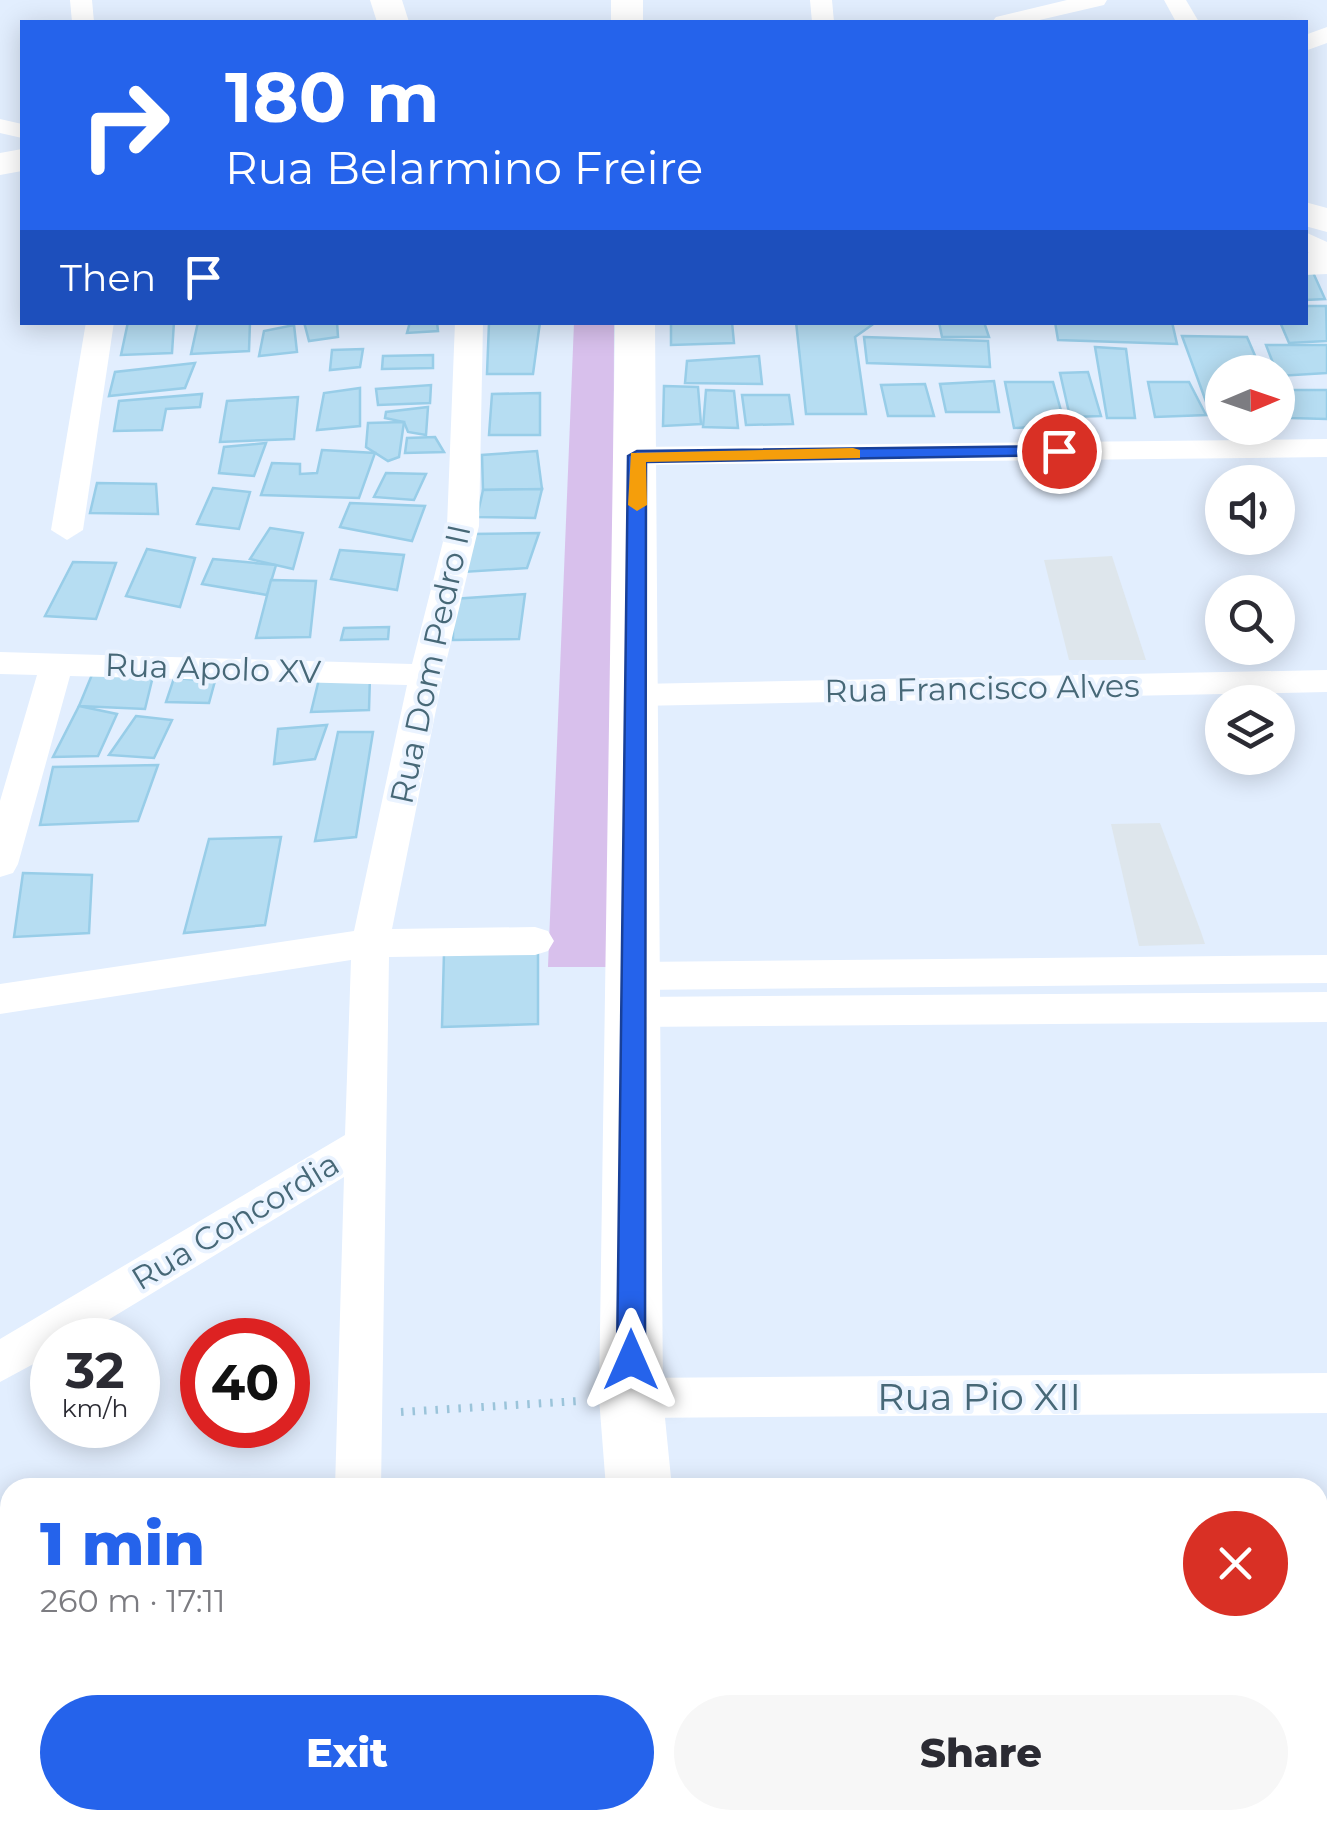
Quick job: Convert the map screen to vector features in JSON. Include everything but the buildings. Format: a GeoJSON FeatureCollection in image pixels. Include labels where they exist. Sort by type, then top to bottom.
{"type":"FeatureCollection","features":[{"type":"Feature","properties":{"kind":"street"},"geometry":{"type":"LineString","coordinates":[[1012,20],[1096,0]]}},
{"type":"Feature","properties":{"kind":"street"},"geometry":{"type":"LineString","coordinates":[[68,530],[100,325]]}},
{"type":"Feature","properties":{"kind":"street","name":"Rua Dom Pedro II"},"geometry":{"type":"LineString","coordinates":[[358,1478],[370,943],[426,675],[463,526],[469,325]]}},
{"type":"Feature","properties":{"kind":"street"},"geometry":{"type":"LineString","coordinates":[[635,325],[637,696],[630,1398],[638,1478]]}},
{"type":"Feature","properties":{"kind":"street"},"geometry":{"type":"LineString","coordinates":[[637,456],[1327,448]]}},
{"type":"Feature","properties":{"kind":"street","name":"Rua Apolo XV"},"geometry":{"type":"LineString","coordinates":[[0,664],[426,675]]}},
{"type":"Feature","properties":{"kind":"street"},"geometry":{"type":"LineString","coordinates":[[0,864],[58,664]]}},
{"type":"Feature","properties":{"kind":"street","name":"Rua Francisco Alves"},"geometry":{"type":"LineString","coordinates":[[637,696],[1327,681]]}},
{"type":"Feature","properties":{"kind":"street"},"geometry":{"type":"LineString","coordinates":[[0,999],[370,943],[535,941]]}},
{"type":"Feature","properties":{"kind":"street"},"geometry":{"type":"LineString","coordinates":[[634,994],[1060,972],[1327,969]]}},
{"type":"Feature","properties":{"kind":"street"},"geometry":{"type":"LineString","coordinates":[[1148,971],[1158,1010]]}},
{"type":"Feature","properties":{"kind":"street"},"geometry":{"type":"LineString","coordinates":[[1060,972],[1068,1010]]}},
{"type":"Feature","properties":{"kind":"street"},"geometry":{"type":"LineString","coordinates":[[634,994],[1068,1010],[1327,1007]]}},
{"type":"Feature","properties":{"kind":"street","name":"Rua Concordia"},"geometry":{"type":"LineString","coordinates":[[0,1362],[367,1142]]}},
{"type":"Feature","properties":{"kind":"street","name":"Rua Pio XII"},"geometry":{"type":"LineString","coordinates":[[630,1398],[1327,1393]]}},
{"type":"Feature","properties":{"kind":"path"},"geometry":{"type":"LineString","coordinates":[[360,1415],[630,1398]]}},
{"type":"Feature","properties":{"kind":"shaded area"},"geometry":{"type":"Polygon","coordinates":[[[574,325],[614,325],[612,967],[548,967],[574,325]]]}},
{"type":"Feature","properties":{"kind":"shaded area"},"geometry":{"type":"Polygon","coordinates":[[[1112,556],[1146,660],[1069,660],[1044,560],[1112,556]]]}},
{"type":"Feature","properties":{"kind":"shaded area"},"geometry":{"type":"Polygon","coordinates":[[[1160,823],[1205,944],[1139,946],[1111,824],[1160,823]]]}},
{"type":"Feature","properties":{"kind":"slow traffic"},"geometry":{"type":"LineString","coordinates":[[637,505],[637,456],[853,454]]}},
{"type":"Feature","properties":{"kind":"route"},"geometry":{"type":"LineString","coordinates":[[631,1360],[637,456],[1059,451]]}}]}
